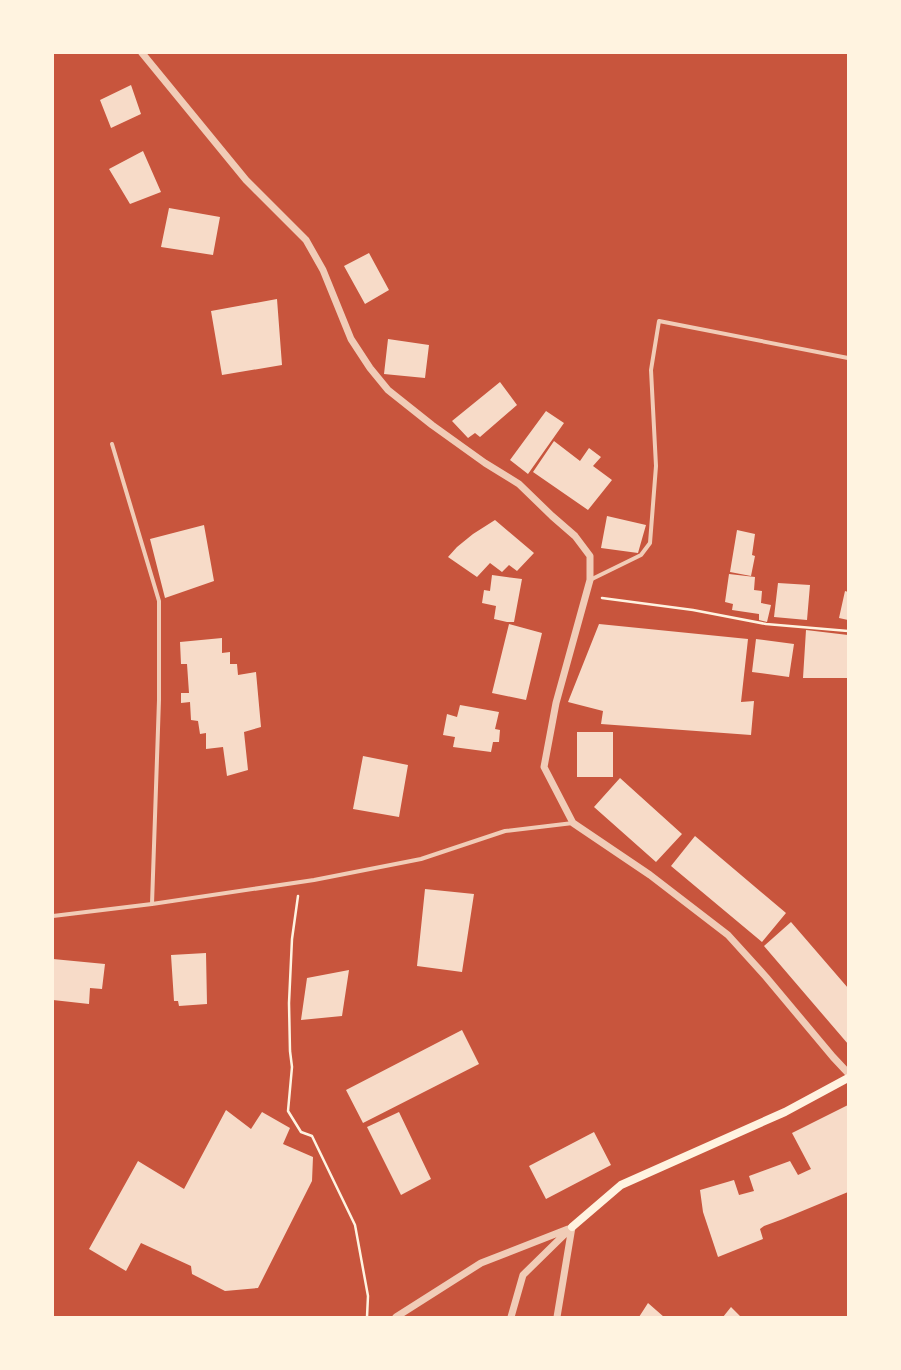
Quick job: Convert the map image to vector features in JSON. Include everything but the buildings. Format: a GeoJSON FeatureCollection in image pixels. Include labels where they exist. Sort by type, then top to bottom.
{"type":"FeatureCollection","features":[{"type":"Feature","properties":{"kind":"main road"},"geometry":{"type":"LineString","coordinates":[[572,1227],[621,1185],[785,1112],[848,1078]]}},
{"type":"Feature","properties":{"kind":"street"},"geometry":{"type":"LineString","coordinates":[[142,53],[246,180],[306,240],[323,270],[351,339],[370,368],[388,390],[432,425],[485,463],[519,484],[575,536],[590,556],[590,580],[556,703],[544,767],[573,823],[650,875],[728,935],[848,1073]]}},
{"type":"Feature","properties":{"kind":"street"},"geometry":{"type":"LineString","coordinates":[[590,580],[641,555],[650,543],[656,466],[651,370],[659,321],[848,358]]}},
{"type":"Feature","properties":{"kind":"street"},"geometry":{"type":"LineString","coordinates":[[112,444],[159,601],[159,700],[152,904]]}},
{"type":"Feature","properties":{"kind":"street"},"geometry":{"type":"LineString","coordinates":[[53,916],[152,904],[300,882],[421,859],[505,831],[573,823]]}},
{"type":"Feature","properties":{"kind":"street"},"geometry":{"type":"LineString","coordinates":[[396,1317],[481,1263],[572,1227]]}},
{"type":"Feature","properties":{"kind":"street"},"geometry":{"type":"LineString","coordinates":[[511,1317],[523,1274],[572,1227]]}},
{"type":"Feature","properties":{"kind":"street"},"geometry":{"type":"LineString","coordinates":[[556,1317],[572,1227]]}},
{"type":"Feature","properties":{"kind":"path"},"geometry":{"type":"LineString","coordinates":[[602,598],[693,610],[766,624],[848,631]]}},
{"type":"Feature","properties":{"kind":"path"},"geometry":{"type":"LineString","coordinates":[[300,882],[292,939],[289,1003],[290,1051],[292,1067],[288,1111],[301,1132],[312,1136],[355,1225],[368,1296],[367,1317]]}}]}
